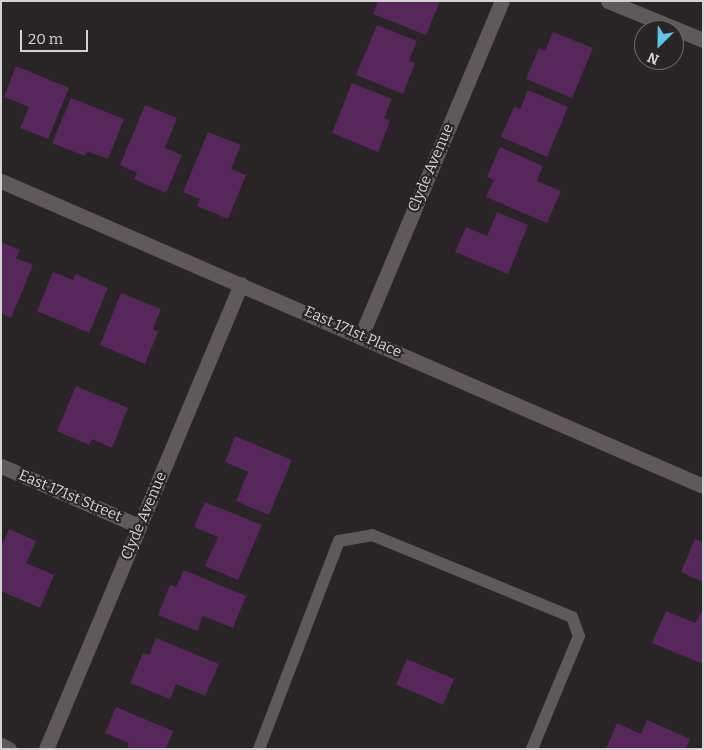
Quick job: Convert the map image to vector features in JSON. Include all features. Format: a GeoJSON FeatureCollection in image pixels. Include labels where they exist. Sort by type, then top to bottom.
{"type":"FeatureCollection","features":[{"type":"Feature","properties":{"kind":"street","name":"Clyde Avenue"},"geometry":{"type":"LineString","coordinates":[[361,336],[502,1]]}},
{"type":"Feature","properties":{"kind":"street"},"geometry":{"type":"LineString","coordinates":[[608,1],[703,40]]}},
{"type":"Feature","properties":{"kind":"street","name":"East 171st Place"},"geometry":{"type":"LineString","coordinates":[[1,181],[703,486]]}},
{"type":"Feature","properties":{"kind":"street","name":"Clyde Avenue"},"geometry":{"type":"LineString","coordinates":[[46,749],[241,284]]}},
{"type":"Feature","properties":{"kind":"street","name":"East 171st Street"},"geometry":{"type":"LineString","coordinates":[[1,466],[140,526]]}},
{"type":"Feature","properties":{"kind":"street"},"geometry":{"type":"LineString","coordinates":[[1,745],[9,749]]}},
{"type":"Feature","properties":{"kind":"lane"},"geometry":{"type":"LineString","coordinates":[[259,749],[339,541],[372,535],[572,616],[579,636],[532,749]]}},
{"type":"Feature","properties":{"kind":"building"},"geometry":{"type":"Polygon","coordinates":[[[378,1],[440,1],[426,35],[373,14],[378,1]]]}},
{"type":"Feature","properties":{"kind":"building"},"geometry":{"type":"Polygon","coordinates":[[[377,25],[417,41],[409,61],[415,63],[403,94],[356,75],[377,25]]]}},
{"type":"Feature","properties":{"kind":"building"},"geometry":{"type":"Polygon","coordinates":[[[553,32],[593,48],[572,98],[526,79],[539,48],[545,51],[553,32]]]}},
{"type":"Feature","properties":{"kind":"building"},"geometry":{"type":"Polygon","coordinates":[[[16,66],[69,88],[48,139],[20,128],[29,107],[4,97],[16,66]]]}},
{"type":"Feature","properties":{"kind":"building"},"geometry":{"type":"Polygon","coordinates":[[[352,83],[392,99],[384,118],[390,121],[378,152],[332,133],[352,83]]]}},
{"type":"Feature","properties":{"kind":"building"},"geometry":{"type":"Polygon","coordinates":[[[528,90],[568,107],[547,157],[501,137],[514,107],[520,109],[528,90]]]}},
{"type":"Feature","properties":{"kind":"building"},"geometry":{"type":"Polygon","coordinates":[[[71,98],[124,119],[108,159],[87,151],[85,156],[52,143],[71,98]]]}},
{"type":"Feature","properties":{"kind":"building"},"geometry":{"type":"Polygon","coordinates":[[[145,105],[177,118],[165,148],[182,155],[166,193],[134,179],[137,173],[120,165],[145,105]]]}},
{"type":"Feature","properties":{"kind":"building"},"geometry":{"type":"Polygon","coordinates":[[[208,132],[241,145],[231,169],[246,175],[228,219],[197,206],[200,199],[183,192],[208,132]]]}},
{"type":"Feature","properties":{"kind":"building"},"geometry":{"type":"Polygon","coordinates":[[[500,147],[543,166],[537,181],[561,191],[547,223],[486,197],[494,180],[487,177],[500,147]]]}},
{"type":"Feature","properties":{"kind":"building"},"geometry":{"type":"Polygon","coordinates":[[[497,212],[528,225],[508,274],[455,252],[466,227],[487,236],[497,212]]]}},
{"type":"Feature","properties":{"kind":"building"},"geometry":{"type":"Polygon","coordinates":[[[1,242],[20,250],[16,258],[33,265],[11,318],[1,313],[1,242]]]}},
{"type":"Feature","properties":{"kind":"building"},"geometry":{"type":"Polygon","coordinates":[[[53,272],[73,280],[76,274],[108,288],[89,333],[37,311],[53,272]]]}},
{"type":"Feature","properties":{"kind":"building"},"geometry":{"type":"Polygon","coordinates":[[[121,293],[161,309],[153,329],[158,332],[145,364],[100,345],[121,293]]]}},
{"type":"Feature","properties":{"kind":"building"},"geometry":{"type":"Polygon","coordinates":[[[76,386],[128,408],[112,448],[92,439],[89,445],[57,431],[76,386]]]}},
{"type":"Feature","properties":{"kind":"building"},"geometry":{"type":"Polygon","coordinates":[[[235,436],[292,460],[269,515],[236,501],[248,472],[225,462],[235,436]]]}},
{"type":"Feature","properties":{"kind":"building"},"geometry":{"type":"Polygon","coordinates":[[[205,502],[262,525],[238,580],[205,566],[218,537],[194,527],[205,502]]]}},
{"type":"Feature","properties":{"kind":"building"},"geometry":{"type":"Polygon","coordinates":[[[9,529],[36,541],[26,563],[54,575],[40,608],[1,591],[1,547],[9,529]]]}},
{"type":"Feature","properties":{"kind":"building"},"geometry":{"type":"Polygon","coordinates":[[[695,539],[703,542],[703,582],[681,572],[695,539]]]}},
{"type":"Feature","properties":{"kind":"building"},"geometry":{"type":"Polygon","coordinates":[[[184,570],[246,596],[233,628],[203,616],[197,631],[158,615],[170,585],[176,587],[184,570]]]}},
{"type":"Feature","properties":{"kind":"building"},"geometry":{"type":"Polygon","coordinates":[[[703,609],[703,664],[652,643],[666,611],[695,623],[703,609]]]}},
{"type":"Feature","properties":{"kind":"building"},"geometry":{"type":"Polygon","coordinates":[[[156,638],[219,664],[205,696],[176,684],[170,699],[130,683],[143,653],[149,655],[156,638]]]}},
{"type":"Feature","properties":{"kind":"building"},"geometry":{"type":"Polygon","coordinates":[[[407,659],[454,679],[443,705],[396,685],[407,659]]]}},
{"type":"Feature","properties":{"kind":"building"},"geometry":{"type":"Polygon","coordinates":[[[116,707],[173,731],[166,749],[127,749],[129,743],[105,733],[116,707]]]}},
{"type":"Feature","properties":{"kind":"building"},"geometry":{"type":"Polygon","coordinates":[[[647,720],[690,739],[686,749],[606,749],[617,723],[641,734],[647,720]]]}}]}
